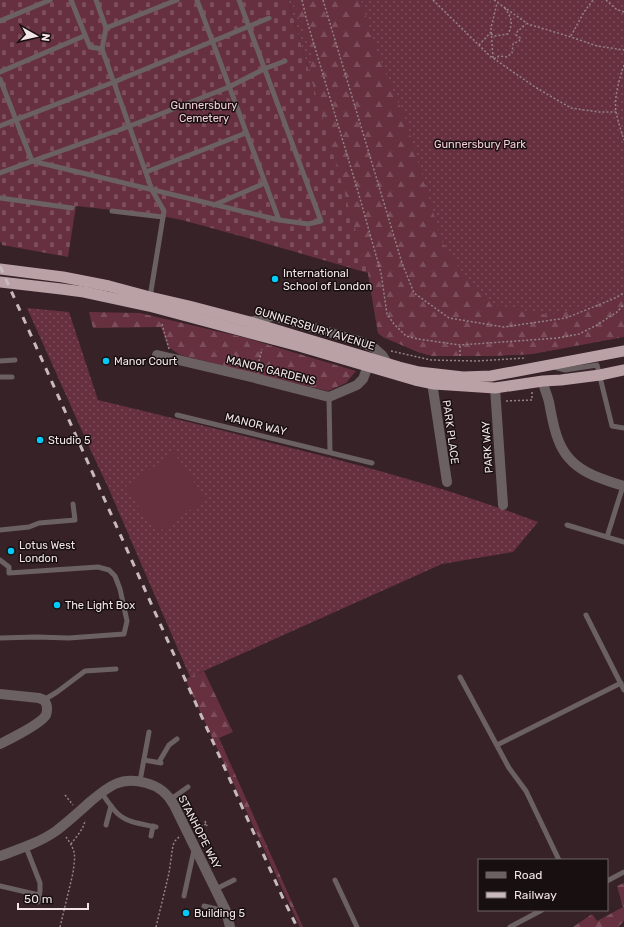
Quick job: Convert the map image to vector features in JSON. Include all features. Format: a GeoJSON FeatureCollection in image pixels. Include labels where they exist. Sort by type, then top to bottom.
{"type":"FeatureCollection","features":[{"type":"Feature","properties":{"kind":"highway","name":"GUNNERSBURY AVENUE"},"geometry":{"type":"LineString","coordinates":[[4,270],[62,277],[109,286],[250,322],[419,372],[463,377],[492,376],[624,351]]}},
{"type":"Feature","properties":{"kind":"highway","name":"GUNNERSBURY AVENUE"},"geometry":{"type":"LineString","coordinates":[[0,282],[84,292],[149,306],[434,384],[495,388],[600,375],[624,370]]}},
{"type":"Feature","properties":{"kind":"street"},"geometry":{"type":"LineString","coordinates":[[250,322],[273,316],[359,341],[374,348],[382,355],[387,363]]}},
{"type":"Feature","properties":{"kind":"street","name":"MANOR GARDENS"},"geometry":{"type":"LineString","coordinates":[[157,356],[255,378],[329,397]]}},
{"type":"Feature","properties":{"kind":"street"},"geometry":{"type":"LineString","coordinates":[[329,397],[358,385],[363,379],[368,366]]}},
{"type":"Feature","properties":{"kind":"street"},"geometry":{"type":"LineString","coordinates":[[543,381],[543,388],[548,395],[554,429],[566,456],[581,470],[593,476],[623,486]]}},
{"type":"Feature","properties":{"kind":"street","name":"PARK PLACE"},"geometry":{"type":"LineString","coordinates":[[434,384],[433,389],[446,482]]}},
{"type":"Feature","properties":{"kind":"street","name":"PARK WAY"},"geometry":{"type":"LineString","coordinates":[[495,388],[503,505]]}},
{"type":"Feature","properties":{"kind":"street"},"geometry":{"type":"LineString","coordinates":[[0,694],[34,697],[44,700],[47,706],[46,714],[39,721],[0,744]]}},
{"type":"Feature","properties":{"kind":"street","name":"STANHOPE WAY"},"geometry":{"type":"LineString","coordinates":[[0,856],[40,841],[56,830],[110,786],[126,781],[140,781],[156,786],[171,799],[216,889],[226,911],[230,927]]}},
{"type":"Feature","properties":{"kind":"lane"},"geometry":{"type":"LineString","coordinates":[[0,21],[50,0]]}},
{"type":"Feature","properties":{"kind":"lane"},"geometry":{"type":"LineString","coordinates":[[71,0],[84,36],[90,47],[102,49]]}},
{"type":"Feature","properties":{"kind":"lane"},"geometry":{"type":"LineString","coordinates":[[96,0],[106,28],[102,49],[152,190],[164,211],[150,297]]}},
{"type":"Feature","properties":{"kind":"lane"},"geometry":{"type":"LineString","coordinates":[[106,28],[177,0]]}},
{"type":"Feature","properties":{"kind":"lane"},"geometry":{"type":"LineString","coordinates":[[197,0],[278,220]]}},
{"type":"Feature","properties":{"kind":"lane"},"geometry":{"type":"LineString","coordinates":[[32,161],[278,220],[308,224],[321,221],[239,0]]}},
{"type":"Feature","properties":{"kind":"lane"},"geometry":{"type":"LineString","coordinates":[[0,126],[114,82],[269,18]]}},
{"type":"Feature","properties":{"kind":"lane"},"geometry":{"type":"LineString","coordinates":[[0,72],[84,36]]}},
{"type":"Feature","properties":{"kind":"lane"},"geometry":{"type":"LineString","coordinates":[[0,173],[130,126],[229,87],[264,69],[285,61]]}},
{"type":"Feature","properties":{"kind":"lane"},"geometry":{"type":"LineString","coordinates":[[0,79],[32,161]]}},
{"type":"Feature","properties":{"kind":"lane"},"geometry":{"type":"LineString","coordinates":[[146,172],[246,133]]}},
{"type":"Feature","properties":{"kind":"lane"},"geometry":{"type":"LineString","coordinates":[[214,205],[265,183]]}},
{"type":"Feature","properties":{"kind":"lane"},"geometry":{"type":"LineString","coordinates":[[0,198],[72,208]]}},
{"type":"Feature","properties":{"kind":"lane"},"geometry":{"type":"LineString","coordinates":[[112,211],[163,217]]}},
{"type":"Feature","properties":{"kind":"lane"},"geometry":{"type":"LineString","coordinates":[[0,361],[15,360]]}},
{"type":"Feature","properties":{"kind":"lane"},"geometry":{"type":"LineString","coordinates":[[548,366],[565,370],[598,365],[612,426],[624,428]]}},
{"type":"Feature","properties":{"kind":"lane"},"geometry":{"type":"LineString","coordinates":[[0,377],[12,377]]}},
{"type":"Feature","properties":{"kind":"lane"},"geometry":{"type":"LineString","coordinates":[[329,397],[330,452]]}},
{"type":"Feature","properties":{"kind":"lane","name":"MANOR WAY"},"geometry":{"type":"LineString","coordinates":[[177,415],[372,463]]}},
{"type":"Feature","properties":{"kind":"lane"},"geometry":{"type":"LineString","coordinates":[[607,537],[623,486]]}},
{"type":"Feature","properties":{"kind":"lane"},"geometry":{"type":"LineString","coordinates":[[0,530],[29,527],[39,523],[75,520],[73,504]]}},
{"type":"Feature","properties":{"kind":"lane"},"geometry":{"type":"LineString","coordinates":[[567,525],[624,542]]}},
{"type":"Feature","properties":{"kind":"lane"},"geometry":{"type":"LineString","coordinates":[[0,560],[9,567],[9,573],[98,567],[109,570],[115,576],[120,589],[127,621],[124,634],[69,638],[0,638]]}},
{"type":"Feature","properties":{"kind":"lane"},"geometry":{"type":"LineString","coordinates":[[586,615],[624,690]]}},
{"type":"Feature","properties":{"kind":"lane"},"geometry":{"type":"LineString","coordinates":[[44,700],[85,671],[116,669]]}},
{"type":"Feature","properties":{"kind":"lane"},"geometry":{"type":"LineString","coordinates":[[460,677],[509,768],[526,791],[559,859]]}},
{"type":"Feature","properties":{"kind":"lane"},"geometry":{"type":"LineString","coordinates":[[497,745],[621,683]]}},
{"type":"Feature","properties":{"kind":"lane"},"geometry":{"type":"LineString","coordinates":[[140,781],[149,732]]}},
{"type":"Feature","properties":{"kind":"lane"},"geometry":{"type":"LineString","coordinates":[[144,760],[160,763],[169,745],[177,739]]}},
{"type":"Feature","properties":{"kind":"lane"},"geometry":{"type":"LineString","coordinates":[[171,799],[188,787]]}},
{"type":"Feature","properties":{"kind":"lane"},"geometry":{"type":"LineString","coordinates":[[101,792],[117,813],[124,818],[155,827],[151,836]]}},
{"type":"Feature","properties":{"kind":"lane"},"geometry":{"type":"LineString","coordinates":[[106,825],[111,806]]}},
{"type":"Feature","properties":{"kind":"lane"},"geometry":{"type":"LineString","coordinates":[[26,847],[39,880],[40,895],[38,902]]}},
{"type":"Feature","properties":{"kind":"lane"},"geometry":{"type":"LineString","coordinates":[[184,896],[195,847]]}},
{"type":"Feature","properties":{"kind":"lane"},"geometry":{"type":"LineString","coordinates":[[608,880],[624,872]]}},
{"type":"Feature","properties":{"kind":"lane"},"geometry":{"type":"LineString","coordinates":[[216,889],[234,880]]}},
{"type":"Feature","properties":{"kind":"lane"},"geometry":{"type":"LineString","coordinates":[[334,880],[357,927]]}},
{"type":"Feature","properties":{"kind":"lane"},"geometry":{"type":"LineString","coordinates":[[0,886],[40,895]]}},
{"type":"Feature","properties":{"kind":"lane"},"geometry":{"type":"LineString","coordinates":[[204,906],[226,911]]}},
{"type":"Feature","properties":{"kind":"lane"},"geometry":{"type":"LineString","coordinates":[[510,927],[540,911]]}},
{"type":"Feature","properties":{"kind":"path"},"geometry":{"type":"LineString","coordinates":[[302,0],[355,180],[380,273],[387,314],[394,324],[406,336],[460,345],[558,338],[579,334],[597,325],[617,312],[624,304]]}},
{"type":"Feature","properties":{"kind":"path"},"geometry":{"type":"LineString","coordinates":[[323,0],[402,264],[414,294],[448,318],[504,327],[566,318],[624,293]]}},
{"type":"Feature","properties":{"kind":"path"},"geometry":{"type":"LineString","coordinates":[[433,0],[493,58],[535,87],[570,108],[599,112],[616,112]]}},
{"type":"Feature","properties":{"kind":"path"},"geometry":{"type":"LineString","coordinates":[[493,58],[491,28],[495,0]]}},
{"type":"Feature","properties":{"kind":"path"},"geometry":{"type":"LineString","coordinates":[[495,0],[527,23],[571,36],[596,46],[624,50]]}},
{"type":"Feature","properties":{"kind":"path"},"geometry":{"type":"LineString","coordinates":[[571,36],[584,12],[593,0]]}},
{"type":"Feature","properties":{"kind":"path"},"geometry":{"type":"LineString","coordinates":[[606,0],[616,9],[624,12]]}},
{"type":"Feature","properties":{"kind":"path"},"geometry":{"type":"LineString","coordinates":[[491,33],[495,36],[508,34],[511,27],[511,16],[502,6]]}},
{"type":"Feature","properties":{"kind":"path"},"geometry":{"type":"LineString","coordinates":[[493,58],[499,56],[507,58],[512,53],[512,44],[519,41],[521,38],[516,35],[517,32],[522,27],[526,26],[527,23]]}},
{"type":"Feature","properties":{"kind":"path"},"geometry":{"type":"LineString","coordinates":[[479,45],[491,33]]}},
{"type":"Feature","properties":{"kind":"path"},"geometry":{"type":"LineString","coordinates":[[624,65],[618,85],[616,99],[616,112],[624,140]]}},
{"type":"Feature","properties":{"kind":"path"},"geometry":{"type":"LineString","coordinates":[[162,324],[172,359]]}},
{"type":"Feature","properties":{"kind":"path"},"geometry":{"type":"LineString","coordinates":[[460,345],[460,356]]}},
{"type":"Feature","properties":{"kind":"path"},"geometry":{"type":"LineString","coordinates":[[374,348],[431,360],[469,361],[532,358]]}},
{"type":"Feature","properties":{"kind":"path"},"geometry":{"type":"LineString","coordinates":[[255,378],[262,349]]}},
{"type":"Feature","properties":{"kind":"path"},"geometry":{"type":"LineString","coordinates":[[469,358],[469,366]]}},
{"type":"Feature","properties":{"kind":"path"},"geometry":{"type":"LineString","coordinates":[[505,401],[532,400]]}},
{"type":"Feature","properties":{"kind":"path"},"geometry":{"type":"LineString","coordinates":[[65,795],[74,806]]}},
{"type":"Feature","properties":{"kind":"path"},"geometry":{"type":"LineString","coordinates":[[71,844],[84,824],[84,818]]}},
{"type":"Feature","properties":{"kind":"path"},"geometry":{"type":"LineString","coordinates":[[193,830],[207,825],[205,821]]}},
{"type":"Feature","properties":{"kind":"path"},"geometry":{"type":"LineString","coordinates":[[156,927],[169,873],[173,845],[175,841],[182,836]]}},
{"type":"Feature","properties":{"kind":"path"},"geometry":{"type":"LineString","coordinates":[[60,927],[73,873],[74,852],[66,837]]}},
{"type":"Feature","properties":{"kind":"green space","name":"Gunnersbury Cemetery"},"geometry":{"type":"Polygon","coordinates":[[[0,0],[288,0],[368,273],[182,220],[157,215],[76,206],[68,257],[2,245],[0,241],[0,0]]]}},
{"type":"Feature","properties":{"kind":"green space","name":"Gunnersbury Park"},"geometry":{"type":"Polygon","coordinates":[[[288,0],[624,0],[624,337],[532,354],[432,356],[418,352],[383,337],[378,333],[368,273],[288,0]]]}},
{"type":"Feature","properties":{"kind":"green space"},"geometry":{"type":"Polygon","coordinates":[[[292,0],[361,0],[379,57],[406,121],[442,242],[473,288],[495,305],[548,315],[592,306],[624,296],[624,335],[532,354],[432,356],[418,352],[383,337],[378,333],[368,273],[309,77],[312,54],[292,0]]]}},
{"type":"Feature","properties":{"kind":"green space"},"geometry":{"type":"Polygon","coordinates":[[[27,308],[69,312],[98,400],[207,426],[372,469],[439,488],[538,522],[513,552],[442,564],[190,677],[108,487],[27,308]]]}},
{"type":"Feature","properties":{"kind":"green space"},"geometry":{"type":"Polygon","coordinates":[[[89,312],[140,313],[246,338],[356,371],[346,383],[328,391],[180,355],[168,347],[161,327],[93,328],[89,312]]]}},
{"type":"Feature","properties":{"kind":"green space"},"geometry":{"type":"Polygon","coordinates":[[[174,453],[206,499],[157,533],[125,487],[174,453]]]}},
{"type":"Feature","properties":{"kind":"green space"},"geometry":{"type":"Polygon","coordinates":[[[204,671],[233,732],[219,738],[303,927],[300,927],[185,679],[204,671]]]}},
{"type":"Feature","properties":{"kind":"green space"},"geometry":{"type":"Polygon","coordinates":[[[624,883],[624,921],[618,927],[573,927],[592,914],[597,921],[623,907],[617,886],[624,883]]]}},
{"type":"Feature","properties":{"kind":"railway"},"geometry":{"type":"LineString","coordinates":[[0,266],[297,927]]}},
{"type":"Feature","properties":{"kind":"place","name":"International School of London"},"geometry":{"type":"Point","coordinates":[275,279]}},
{"type":"Feature","properties":{"kind":"place","name":"Manor Court"},"geometry":{"type":"Point","coordinates":[106,361]}},
{"type":"Feature","properties":{"kind":"place","name":"Studio 5"},"geometry":{"type":"Point","coordinates":[40,440]}},
{"type":"Feature","properties":{"kind":"place","name":"Lotus West London"},"geometry":{"type":"Point","coordinates":[11,551]}},
{"type":"Feature","properties":{"kind":"place","name":"The Light Box"},"geometry":{"type":"Point","coordinates":[57,605]}},
{"type":"Feature","properties":{"kind":"place","name":"Building 5"},"geometry":{"type":"Point","coordinates":[186,913]}}]}
